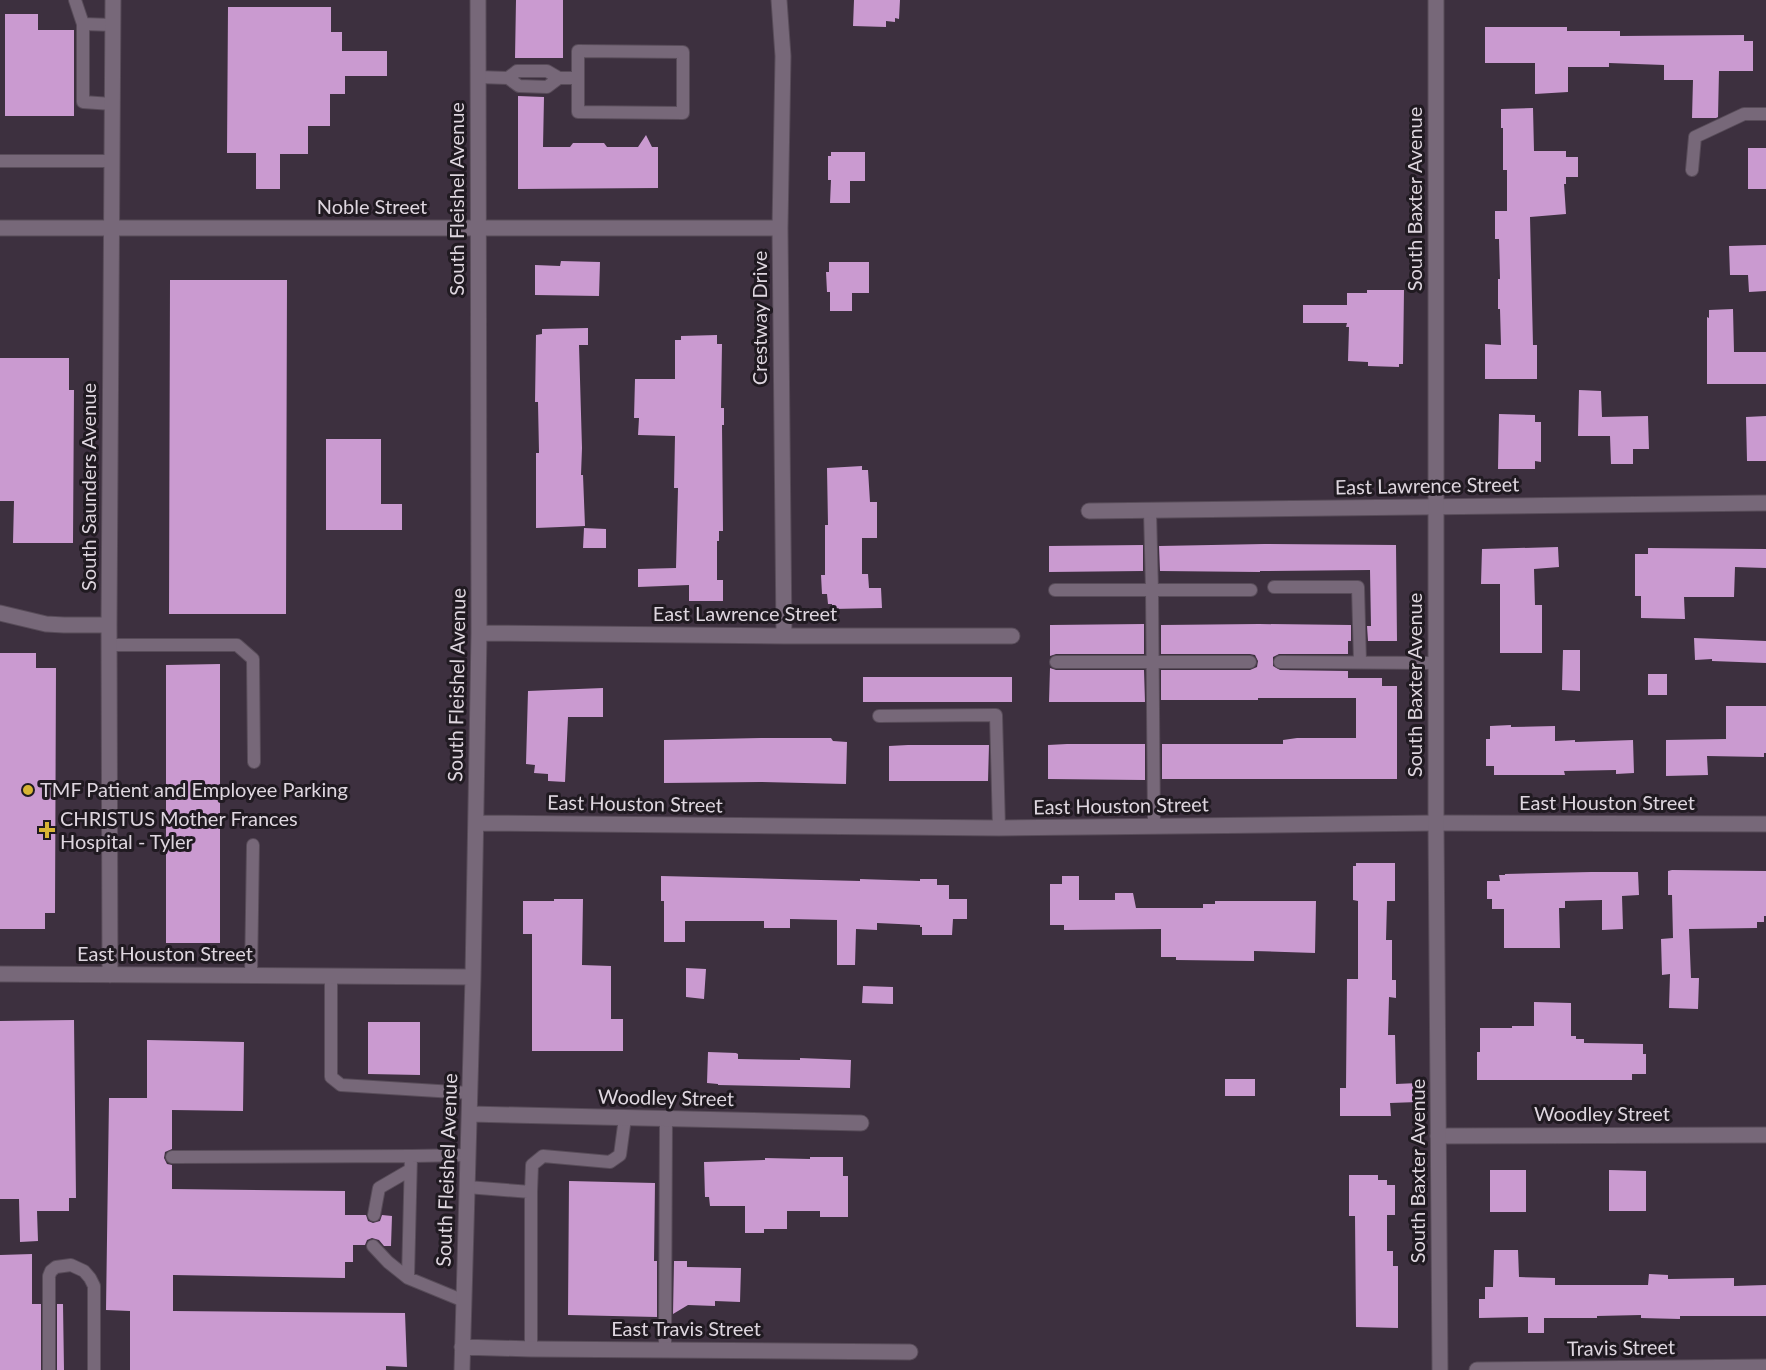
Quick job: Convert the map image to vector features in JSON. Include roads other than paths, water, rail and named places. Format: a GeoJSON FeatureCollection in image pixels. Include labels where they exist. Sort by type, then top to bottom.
{"type":"FeatureCollection","features":[{"type":"Feature","properties":{"kind":"street","name":"South Saunders Avenue"},"geometry":{"type":"LineString","coordinates":[[110,975],[109,626],[113,0]]}},
{"type":"Feature","properties":{"kind":"street","name":"South Fleishel Avenue"},"geometry":{"type":"LineString","coordinates":[[462,1370],[470,1114],[479,633],[478,0]]}},
{"type":"Feature","properties":{"kind":"street","name":"Crestway Drive"},"geometry":{"type":"LineString","coordinates":[[779,0],[783,56],[780,228],[784,636]]}},
{"type":"Feature","properties":{"kind":"street","name":"South Baxter Avenue"},"geometry":{"type":"LineString","coordinates":[[1436,0],[1435,507],[1440,1370]]}},
{"type":"Feature","properties":{"kind":"street","name":"Noble Street"},"geometry":{"type":"LineString","coordinates":[[0,228],[780,228]]}},
{"type":"Feature","properties":{"kind":"street","name":"East Lawrence Street"},"geometry":{"type":"LineString","coordinates":[[1089,511],[1766,503]]}},
{"type":"Feature","properties":{"kind":"street"},"geometry":{"type":"LineString","coordinates":[[0,613],[46,624],[109,626]]}},
{"type":"Feature","properties":{"kind":"street","name":"East Lawrence Street"},"geometry":{"type":"LineString","coordinates":[[479,633],[1012,636]]}},
{"type":"Feature","properties":{"kind":"street","name":"East Houston Street"},"geometry":{"type":"LineString","coordinates":[[476,823],[999,828],[1436,823],[1766,824]]}},
{"type":"Feature","properties":{"kind":"street","name":"East Houston Street"},"geometry":{"type":"LineString","coordinates":[[0,974],[473,977]]}},
{"type":"Feature","properties":{"kind":"street","name":"Woodley Street"},"geometry":{"type":"LineString","coordinates":[[470,1114],[861,1123]]}},
{"type":"Feature","properties":{"kind":"street","name":"Woodley Street"},"geometry":{"type":"LineString","coordinates":[[1438,1136],[1766,1135]]}},
{"type":"Feature","properties":{"kind":"street","name":"East Travis Street"},"geometry":{"type":"LineString","coordinates":[[462,1347],[910,1352]]}},
{"type":"Feature","properties":{"kind":"street","name":"Travis Street"},"geometry":{"type":"LineString","coordinates":[[1477,1370],[1766,1367]]}},
{"type":"Feature","properties":{"kind":"lane"},"geometry":{"type":"LineString","coordinates":[[75,0],[83,24],[83,102],[112,104]]}},
{"type":"Feature","properties":{"kind":"lane"},"geometry":{"type":"LineString","coordinates":[[83,24],[113,25]]}},
{"type":"Feature","properties":{"kind":"lane"},"geometry":{"type":"LineString","coordinates":[[578,51],[683,52],[683,113],[579,112],[579,78],[578,51]]}},
{"type":"Feature","properties":{"kind":"lane"},"geometry":{"type":"LineString","coordinates":[[478,77],[508,78],[519,86],[547,87],[559,78],[579,78]]}},
{"type":"Feature","properties":{"kind":"lane"},"geometry":{"type":"LineString","coordinates":[[1692,170],[1695,137],[1744,114],[1766,114]]}},
{"type":"Feature","properties":{"kind":"lane"},"geometry":{"type":"LineString","coordinates":[[0,161],[112,161]]}},
{"type":"Feature","properties":{"kind":"lane"},"geometry":{"type":"LineString","coordinates":[[1150,511],[1154,826]]}},
{"type":"Feature","properties":{"kind":"lane"},"geometry":{"type":"LineString","coordinates":[[1274,587],[1358,587],[1360,662]]}},
{"type":"Feature","properties":{"kind":"lane"},"geometry":{"type":"LineString","coordinates":[[1055,590],[1251,590]]}},
{"type":"Feature","properties":{"kind":"lane"},"geometry":{"type":"LineString","coordinates":[[109,645],[237,645],[253,659],[254,762]]}},
{"type":"Feature","properties":{"kind":"lane"},"geometry":{"type":"LineString","coordinates":[[1056,662],[1250,662]]}},
{"type":"Feature","properties":{"kind":"lane"},"geometry":{"type":"LineString","coordinates":[[1280,662],[1436,663]]}},
{"type":"Feature","properties":{"kind":"lane"},"geometry":{"type":"LineString","coordinates":[[879,716],[996,715],[999,828]]}},
{"type":"Feature","properties":{"kind":"lane"},"geometry":{"type":"LineString","coordinates":[[251,976],[253,845]]}},
{"type":"Feature","properties":{"kind":"lane"},"geometry":{"type":"LineString","coordinates":[[331,976],[331,1077],[340,1085],[470,1093]]}},
{"type":"Feature","properties":{"kind":"lane"},"geometry":{"type":"LineString","coordinates":[[531,1349],[532,1165],[543,1156],[610,1162],[620,1155],[625,1118]]}},
{"type":"Feature","properties":{"kind":"lane"},"geometry":{"type":"LineString","coordinates":[[665,1350],[666,1119]]}},
{"type":"Feature","properties":{"kind":"lane"},"geometry":{"type":"LineString","coordinates":[[172,1157],[469,1155]]}},
{"type":"Feature","properties":{"kind":"lane"},"geometry":{"type":"LineString","coordinates":[[408,1278],[411,1156]]}},
{"type":"Feature","properties":{"kind":"lane"},"geometry":{"type":"LineString","coordinates":[[374,1215],[379,1188],[410,1170]]}},
{"type":"Feature","properties":{"kind":"lane"},"geometry":{"type":"LineString","coordinates":[[467,1187],[531,1192]]}},
{"type":"Feature","properties":{"kind":"lane"},"geometry":{"type":"LineString","coordinates":[[373,1246],[408,1278],[464,1301]]}},
{"type":"Feature","properties":{"kind":"lane"},"geometry":{"type":"LineString","coordinates":[[49,1370],[49,1276],[56,1267],[70,1265],[84,1271],[94,1286],[94,1370]]}},
{"type":"Feature","properties":{"kind":"place","name":"TMF Patient and Employee Parking"},"geometry":{"type":"Point","coordinates":[28,790]}},
{"type":"Feature","properties":{"kind":"place","name":"CHRISTUS Mother Frances Hospital - Tyler"},"geometry":{"type":"Point","coordinates":[47,830]}}]}
